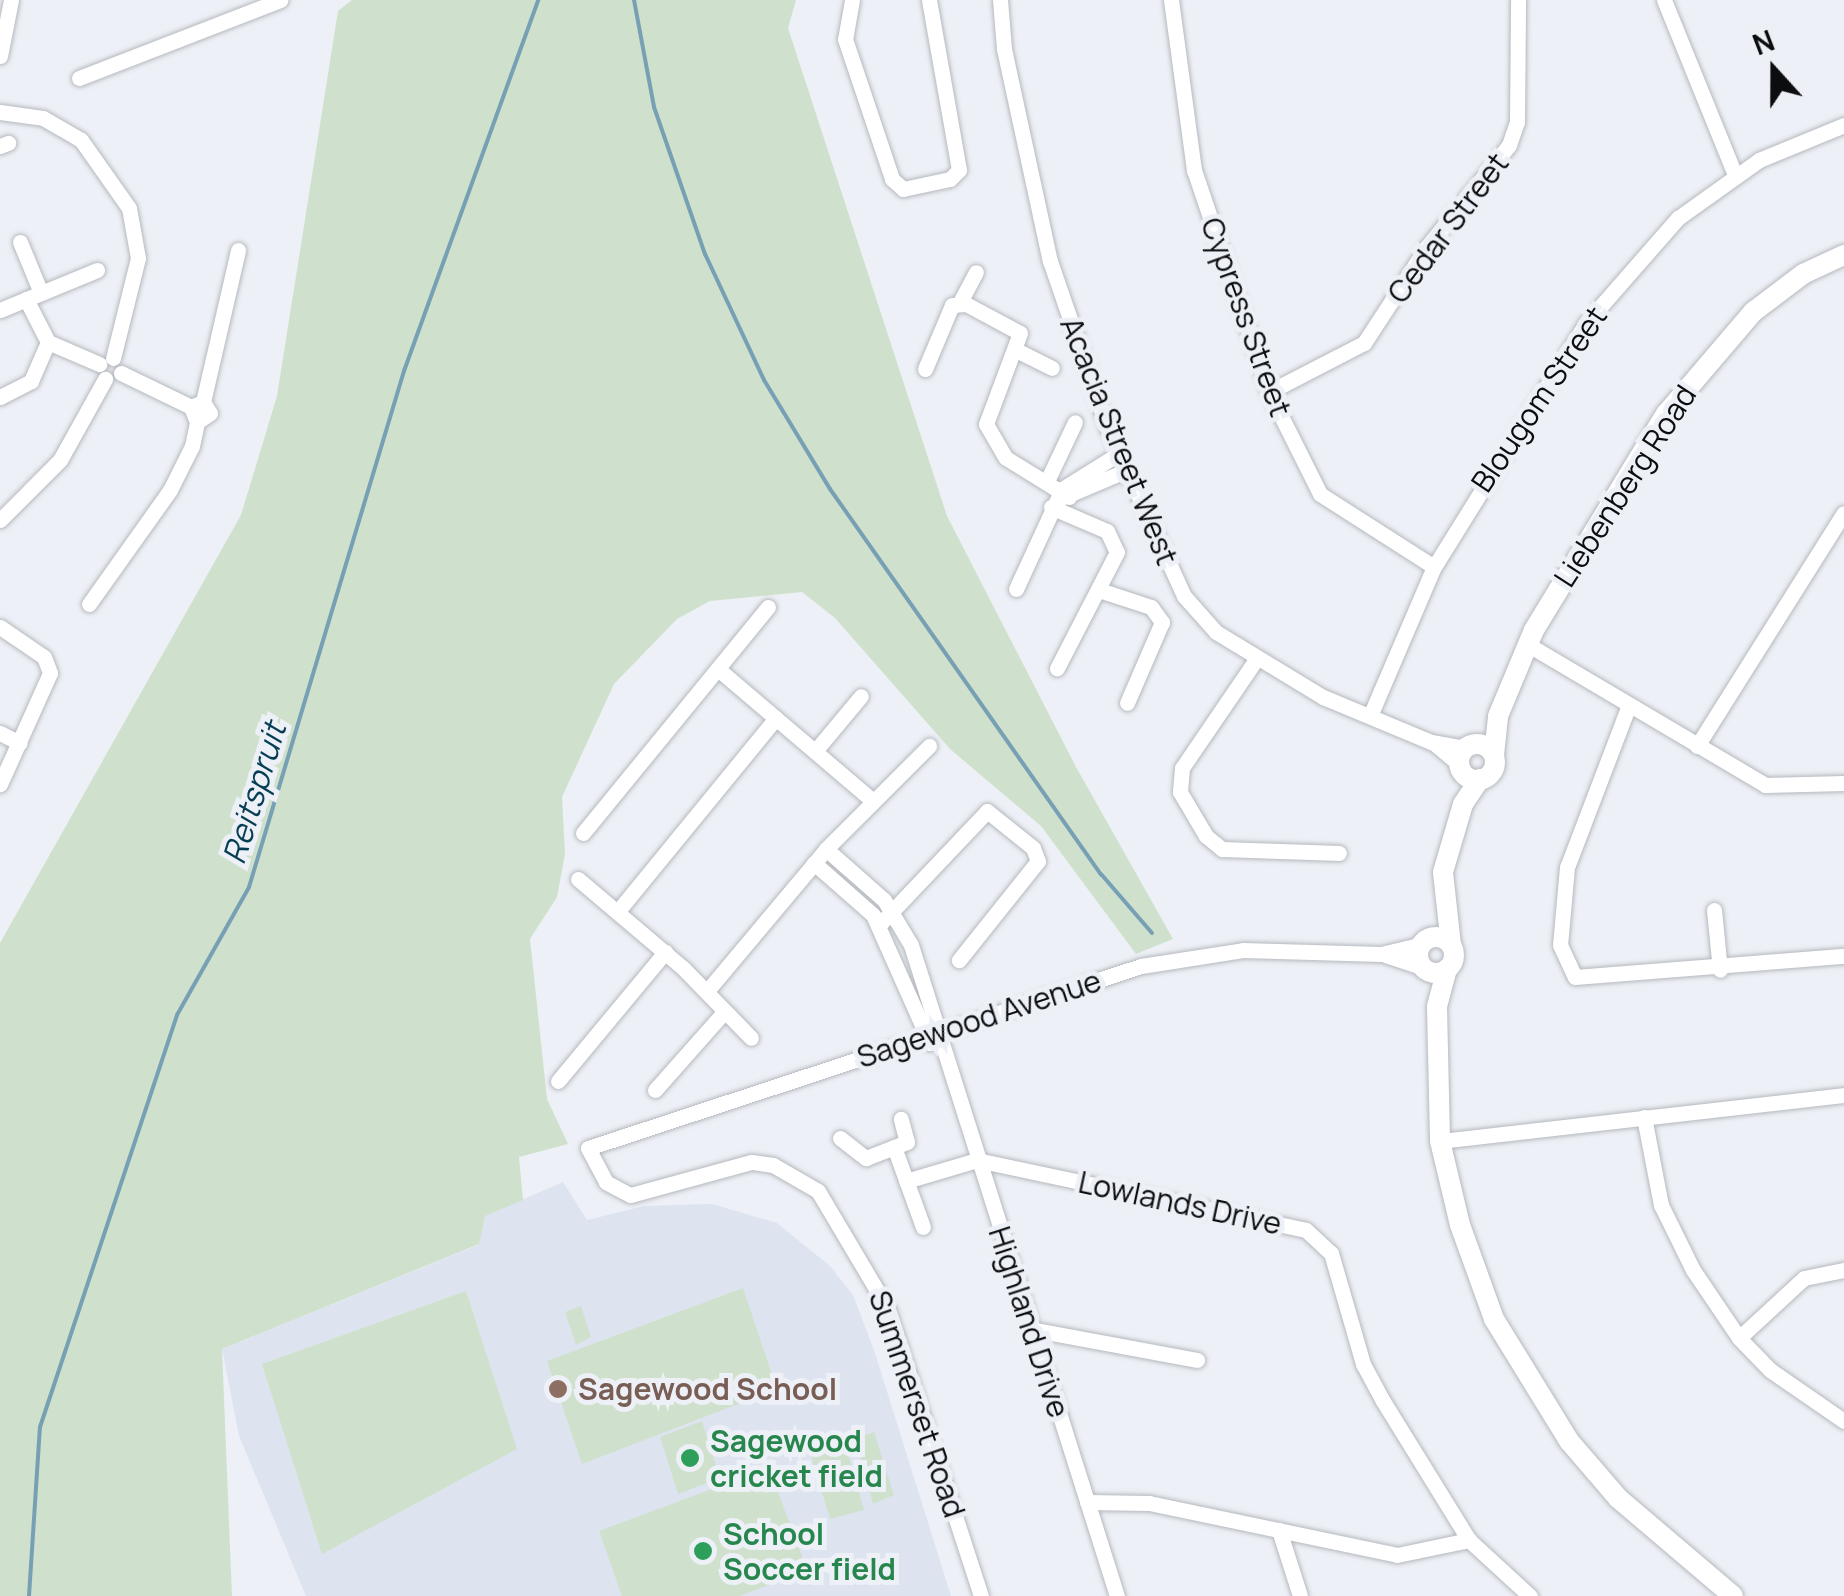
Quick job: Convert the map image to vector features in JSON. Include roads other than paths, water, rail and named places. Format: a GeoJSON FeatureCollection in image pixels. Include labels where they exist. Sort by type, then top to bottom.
{"type":"FeatureCollection","features":[{"type":"Feature","properties":{"kind":"street"},"geometry":{"type":"LineString","coordinates":[[0,56],[11,0]]}},
{"type":"Feature","properties":{"kind":"street"},"geometry":{"type":"LineString","coordinates":[[79,78],[280,0]]}},
{"type":"Feature","properties":{"kind":"street"},"geometry":{"type":"LineString","coordinates":[[852,0],[845,39],[892,180],[903,189],[950,179],[960,170],[929,0]]}},
{"type":"Feature","properties":{"kind":"street","name":"Acacia Street West"},"geometry":{"type":"LineString","coordinates":[[1000,0],[1004,49],[1050,261],[1125,472],[1190,604],[1216,632],[1256,658],[1467,762]]}},
{"type":"Feature","properties":{"kind":"street","name":"Cypress Street"},"geometry":{"type":"LineString","coordinates":[[1172,0],[1194,170],[1269,392],[1320,494],[1434,566]]}},
{"type":"Feature","properties":{"kind":"street","name":"Cedar Street"},"geometry":{"type":"LineString","coordinates":[[1269,392],[1364,343],[1426,248],[1509,145],[1517,122],[1518,0]]}},
{"type":"Feature","properties":{"kind":"street"},"geometry":{"type":"LineString","coordinates":[[1664,0],[1735,175]]}},
{"type":"Feature","properties":{"kind":"street"},"geometry":{"type":"LineString","coordinates":[[0,112],[43,118],[81,140],[128,208],[138,258],[109,369],[60,460],[0,520]]}},
{"type":"Feature","properties":{"kind":"street","name":"Blougom Street"},"geometry":{"type":"LineString","coordinates":[[1370,716],[1434,566],[1577,334],[1660,235],[1735,175],[1844,125]]}},
{"type":"Feature","properties":{"kind":"street"},"geometry":{"type":"LineString","coordinates":[[0,397],[31,381],[48,342],[20,242]]}},
{"type":"Feature","properties":{"kind":"street"},"geometry":{"type":"LineString","coordinates":[[88,604],[170,490],[197,410],[238,250]]}},
{"type":"Feature","properties":{"kind":"street","name":"Liebenberg Road"},"geometry":{"type":"LineString","coordinates":[[1451,946],[1442,904],[1442,872],[1462,804],[1467,762],[1498,716],[1527,644],[1675,402],[1753,312],[1792,281],[1844,255]]}},
{"type":"Feature","properties":{"kind":"street"},"geometry":{"type":"LineString","coordinates":[[0,310],[98,270]]}},
{"type":"Feature","properties":{"kind":"street"},"geometry":{"type":"LineString","coordinates":[[925,369],[948,312],[959,304],[976,272]]}},
{"type":"Feature","properties":{"kind":"street"},"geometry":{"type":"LineString","coordinates":[[959,304],[1015,329],[1022,339],[986,424],[1006,458],[1047,481],[1060,498],[1113,536],[1117,552],[1057,668]]}},
{"type":"Feature","properties":{"kind":"street"},"geometry":{"type":"LineString","coordinates":[[48,342],[197,410]]}},
{"type":"Feature","properties":{"kind":"street"},"geometry":{"type":"LineString","coordinates":[[1016,350],[1052,368]]}},
{"type":"Feature","properties":{"kind":"street"},"geometry":{"type":"LineString","coordinates":[[1047,481],[1075,422]]}},
{"type":"Feature","properties":{"kind":"street"},"geometry":{"type":"LineString","coordinates":[[1016,589],[1060,498],[1100,462],[1118,454]]}},
{"type":"Feature","properties":{"kind":"street"},"geometry":{"type":"LineString","coordinates":[[1100,462],[1108,480]]}},
{"type":"Feature","properties":{"kind":"street"},"geometry":{"type":"LineString","coordinates":[[1060,498],[1125,472]]}},
{"type":"Feature","properties":{"kind":"street"},"geometry":{"type":"LineString","coordinates":[[1697,746],[1844,513]]}},
{"type":"Feature","properties":{"kind":"street"},"geometry":{"type":"LineString","coordinates":[[1828,534],[1844,546]]}},
{"type":"Feature","properties":{"kind":"street"},"geometry":{"type":"LineString","coordinates":[[1099,590],[1151,607],[1162,622],[1127,703]]}},
{"type":"Feature","properties":{"kind":"street"},"geometry":{"type":"LineString","coordinates":[[583,833],[768,607]]}},
{"type":"Feature","properties":{"kind":"street"},"geometry":{"type":"LineString","coordinates":[[0,627],[44,656],[50,673],[0,784]]}},
{"type":"Feature","properties":{"kind":"street"},"geometry":{"type":"LineString","coordinates":[[1527,644],[1773,788],[1844,783]]}},
{"type":"Feature","properties":{"kind":"street"},"geometry":{"type":"LineString","coordinates":[[1256,658],[1182,768],[1180,792],[1206,836],[1222,849],[1339,853]]}},
{"type":"Feature","properties":{"kind":"street"},"geometry":{"type":"LineString","coordinates":[[718,669],[872,800]]}},
{"type":"Feature","properties":{"kind":"street"},"geometry":{"type":"LineString","coordinates":[[816,750],[861,696]]}},
{"type":"Feature","properties":{"kind":"street"},"geometry":{"type":"LineString","coordinates":[[1629,705],[1568,866],[1560,945],[1575,977],[1586,980],[1720,970],[1844,956]]}},
{"type":"Feature","properties":{"kind":"street","name":"Liebenberg Road"},"geometry":{"type":"LineString","coordinates":[[1467,762],[1491,773],[1498,716]]}},
{"type":"Feature","properties":{"kind":"street"},"geometry":{"type":"LineString","coordinates":[[618,911],[776,718]]}},
{"type":"Feature","properties":{"kind":"street"},"geometry":{"type":"LineString","coordinates":[[0,733],[20,743]]}},
{"type":"Feature","properties":{"kind":"street"},"geometry":{"type":"LineString","coordinates":[[707,991],[826,848],[929,746]]}},
{"type":"Feature","properties":{"kind":"street"},"geometry":{"type":"LineString","coordinates":[[880,925],[894,914],[975,818],[990,812],[1034,848],[1038,861],[959,960]]}},
{"type":"Feature","properties":{"kind":"street"},"geometry":{"type":"LineString","coordinates":[[826,848],[894,914]]}},
{"type":"Feature","properties":{"kind":"street"},"geometry":{"type":"LineString","coordinates":[[814,863],[880,925],[923,1039]]}},
{"type":"Feature","properties":{"kind":"street"},"geometry":{"type":"LineString","coordinates":[[578,879],[665,952],[751,1038]]}},
{"type":"Feature","properties":{"kind":"street","name":"Liebenberg Road"},"geometry":{"type":"LineString","coordinates":[[1425,942],[1442,904]]}},
{"type":"Feature","properties":{"kind":"street"},"geometry":{"type":"LineString","coordinates":[[1714,910],[1720,970]]}},
{"type":"Feature","properties":{"kind":"street","name":"Highland Drive"},"geometry":{"type":"LineString","coordinates":[[894,914],[940,1041],[1117,1596]]}},
{"type":"Feature","properties":{"kind":"street"},"geometry":{"type":"LineString","coordinates":[[1433,969],[1451,946],[1425,942],[1437,1007],[1440,1141],[1478,1283],[1508,1348],[1568,1442],[1618,1498],[1733,1596]]}},
{"type":"Feature","properties":{"kind":"street","name":"Sagewood Avenue"},"geometry":{"type":"LineString","coordinates":[[1381,954],[1425,942]]}},
{"type":"Feature","properties":{"kind":"street","name":"Sagewood Avenue"},"geometry":{"type":"LineString","coordinates":[[588,1148],[923,1039],[940,1041],[1176,959],[1243,950],[1381,954],[1433,969]]}},
{"type":"Feature","properties":{"kind":"street"},"geometry":{"type":"LineString","coordinates":[[558,1081],[665,952]]}},
{"type":"Feature","properties":{"kind":"street"},"geometry":{"type":"LineString","coordinates":[[655,1090],[724,1012]]}},
{"type":"Feature","properties":{"kind":"street"},"geometry":{"type":"LineString","coordinates":[[1440,1141],[1844,1095]]}},
{"type":"Feature","properties":{"kind":"street"},"geometry":{"type":"LineString","coordinates":[[1644,1117],[1668,1223],[1739,1338],[1770,1370],[1844,1421]]}},
{"type":"Feature","properties":{"kind":"street"},"geometry":{"type":"LineString","coordinates":[[840,1138],[860,1158],[908,1140],[901,1119]]}},
{"type":"Feature","properties":{"kind":"street"},"geometry":{"type":"LineString","coordinates":[[894,1147],[923,1228]]}},
{"type":"Feature","properties":{"kind":"street","name":"Summerset Road"},"geometry":{"type":"LineString","coordinates":[[588,1148],[609,1186],[630,1195],[751,1162],[773,1165],[818,1191],[888,1308],[981,1596]]}},
{"type":"Feature","properties":{"kind":"street"},"geometry":{"type":"LineString","coordinates":[[906,1181],[976,1160]]}},
{"type":"Feature","properties":{"kind":"street","name":"Lowlands Drive"},"geometry":{"type":"LineString","coordinates":[[976,1160],[1306,1230],[1322,1240],[1339,1274],[1364,1364],[1470,1540],[1530,1596]]}},
{"type":"Feature","properties":{"kind":"street"},"geometry":{"type":"LineString","coordinates":[[1739,1338],[1804,1278],[1844,1270]]}},
{"type":"Feature","properties":{"kind":"street"},"geometry":{"type":"LineString","coordinates":[[1030,1328],[1197,1360]]}},
{"type":"Feature","properties":{"kind":"street"},"geometry":{"type":"LineString","coordinates":[[1087,1502],[1148,1504],[1412,1556],[1470,1540]]}},
{"type":"Feature","properties":{"kind":"street"},"geometry":{"type":"LineString","coordinates":[[1279,1530],[1300,1596]]}},
{"type":"Feature","properties":{"kind":"waterway","name":"Reitspruit"},"geometry":{"type":"LineString","coordinates":[[29,1596],[40,1427],[177,1015],[249,887],[404,371],[538,0]]}},
{"type":"Feature","properties":{"kind":"waterway"},"geometry":{"type":"LineString","coordinates":[[634,0],[654,107],[705,254],[764,380],[830,489],[1101,874],[1152,933]]}},
{"type":"Feature","properties":{"kind":"place","name":"Sagewood School"},"geometry":{"type":"Point","coordinates":[558,1389]}},
{"type":"Feature","properties":{"kind":"place","name":"Sagewood cricket field"},"geometry":{"type":"Point","coordinates":[690,1458]}},
{"type":"Feature","properties":{"kind":"place","name":"School Soccer field"},"geometry":{"type":"Point","coordinates":[703,1551]}}]}
